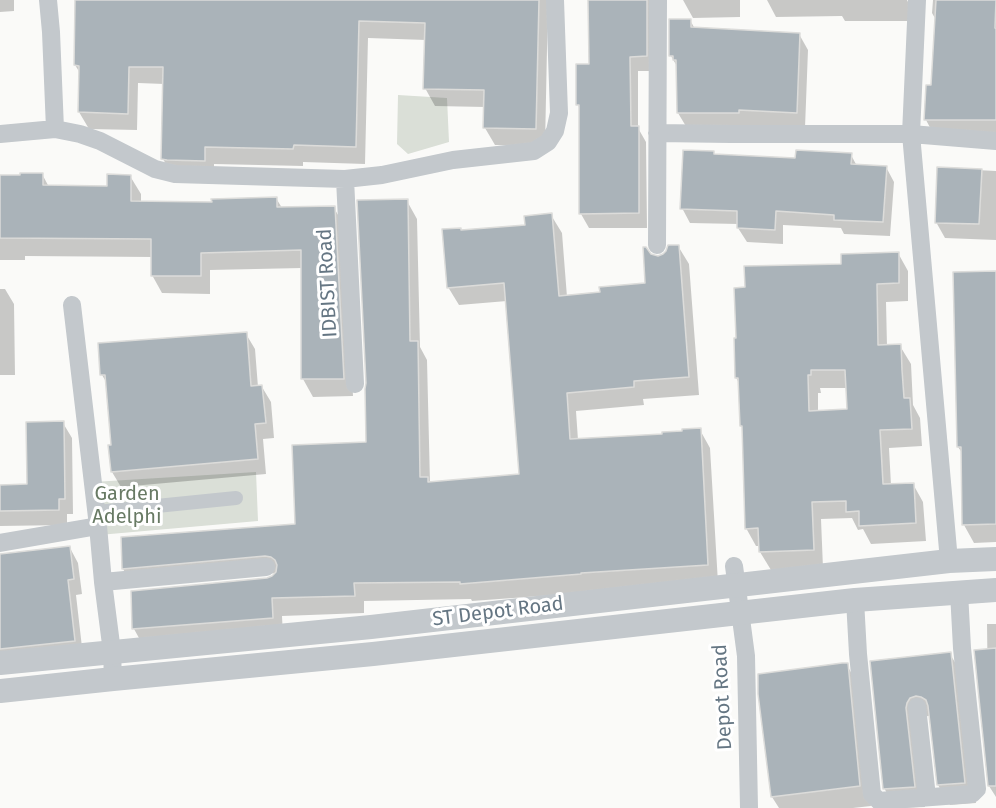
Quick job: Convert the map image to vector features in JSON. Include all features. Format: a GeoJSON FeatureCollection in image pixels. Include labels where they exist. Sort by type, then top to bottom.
{"type":"FeatureCollection","features":[{"type":"Feature","properties":{"kind":"street"},"geometry":{"type":"LineString","coordinates":[[48,0],[55,129]]}},
{"type":"Feature","properties":{"kind":"street"},"geometry":{"type":"LineString","coordinates":[[0,134],[55,129],[80,134],[100,141],[155,170],[175,174],[345,179],[382,175],[473,157],[534,151],[548,142],[555,131],[559,113],[555,0]]}},
{"type":"Feature","properties":{"kind":"street"},"geometry":{"type":"LineString","coordinates":[[657,246],[658,0]]}},
{"type":"Feature","properties":{"kind":"street"},"geometry":{"type":"LineString","coordinates":[[917,0],[911,134],[949,561]]}},
{"type":"Feature","properties":{"kind":"street"},"geometry":{"type":"LineString","coordinates":[[657,133],[911,134],[996,141]]}},
{"type":"Feature","properties":{"kind":"street","name":"IDBIST Road"},"geometry":{"type":"LineString","coordinates":[[345,179],[355,384]]}},
{"type":"Feature","properties":{"kind":"street"},"geometry":{"type":"LineString","coordinates":[[72,305],[112,652],[113,679]]}},
{"type":"Feature","properties":{"kind":"street"},"geometry":{"type":"LineString","coordinates":[[0,543],[97,519],[236,498]]}},
{"type":"Feature","properties":{"kind":"street","name":"ST Depot Road"},"geometry":{"type":"LineString","coordinates":[[0,663],[371,627],[735,575],[996,559]]}},
{"type":"Feature","properties":{"kind":"street"},"geometry":{"type":"LineString","coordinates":[[103,582],[267,567]]}},
{"type":"Feature","properties":{"kind":"street","name":"Depot Road"},"geometry":{"type":"LineString","coordinates":[[735,575],[746,656],[749,808]]}},
{"type":"Feature","properties":{"kind":"street","name":"ST Depot Road"},"geometry":{"type":"LineString","coordinates":[[0,691],[373,654],[855,600],[996,590]]}},
{"type":"Feature","properties":{"kind":"street"},"geometry":{"type":"LineString","coordinates":[[855,600],[872,794],[879,801],[972,794],[977,789],[962,648],[960,592]]}},
{"type":"Feature","properties":{"kind":"street"},"geometry":{"type":"LineString","coordinates":[[371,627],[373,654]]}},
{"type":"Feature","properties":{"kind":"street"},"geometry":{"type":"LineString","coordinates":[[917,707],[927,797]]}},
{"type":"Feature","properties":{"kind":"green space"},"geometry":{"type":"Polygon","coordinates":[[[398,95],[447,98],[449,142],[408,154],[397,144],[398,95]]]}},
{"type":"Feature","properties":{"kind":"green space","name":"Garden Adelphi"},"geometry":{"type":"Polygon","coordinates":[[[256,472],[258,521],[99,535],[93,482],[256,472]]]}},
{"type":"Feature","properties":{"kind":"building"},"geometry":{"type":"Polygon","coordinates":[[[75,0],[539,0],[536,129],[483,128],[484,90],[423,89],[425,23],[359,21],[356,147],[294,145],[293,149],[205,147],[205,161],[161,159],[163,67],[129,67],[128,114],[78,112],[79,66],[74,65],[75,0]]]}},
{"type":"Feature","properties":{"kind":"building"},"geometry":{"type":"Polygon","coordinates":[[[588,0],[647,0],[647,56],[630,57],[631,126],[639,126],[639,213],[579,214],[579,105],[576,105],[576,64],[589,64],[588,0]]]}},
{"type":"Feature","properties":{"kind":"building"},"geometry":{"type":"Polygon","coordinates":[[[936,0],[996,0],[996,120],[924,120],[926,85],[931,85],[936,0]]]}},
{"type":"Feature","properties":{"kind":"building"},"geometry":{"type":"Polygon","coordinates":[[[669,19],[691,19],[691,27],[800,33],[797,113],[739,110],[739,113],[677,113],[676,60],[673,60],[673,56],[669,56],[669,19]]]}},
{"type":"Feature","properties":{"kind":"building"},"geometry":{"type":"Polygon","coordinates":[[[683,150],[795,158],[796,150],[852,153],[851,164],[887,166],[883,222],[834,220],[834,215],[776,211],[775,230],[737,228],[737,211],[680,209],[683,150]]]}},
{"type":"Feature","properties":{"kind":"building"},"geometry":{"type":"Polygon","coordinates":[[[937,167],[982,169],[979,224],[935,223],[937,167]]]}},
{"type":"Feature","properties":{"kind":"building"},"geometry":{"type":"Polygon","coordinates":[[[20,173],[43,173],[43,185],[107,186],[107,174],[131,175],[131,201],[212,202],[211,199],[277,197],[277,207],[335,206],[344,379],[301,379],[301,250],[201,253],[201,276],[151,276],[151,239],[0,238],[0,175],[20,175],[20,173]]]}},
{"type":"Feature","properties":{"kind":"building"},"geometry":{"type":"Polygon","coordinates":[[[408,199],[410,341],[418,341],[420,477],[428,477],[428,482],[519,474],[504,283],[447,288],[442,229],[461,228],[461,230],[525,225],[524,216],[552,213],[559,296],[600,292],[599,287],[645,283],[643,247],[646,247],[651,254],[658,256],[666,251],[668,245],[679,245],[689,377],[634,381],[634,387],[567,393],[570,439],[662,434],[662,432],[701,428],[708,565],[460,584],[460,582],[354,583],[355,596],[272,598],[273,618],[132,629],[131,591],[267,578],[276,572],[277,565],[271,557],[265,556],[122,569],[121,537],[295,524],[292,445],[366,442],[366,383],[357,200],[408,199]]]}},
{"type":"Feature","properties":{"kind":"building"},"geometry":{"type":"Polygon","coordinates":[[[899,252],[899,283],[877,284],[878,345],[901,344],[904,398],[910,398],[912,429],[880,430],[883,484],[914,483],[916,523],[859,526],[859,511],[846,512],[846,501],[812,502],[814,550],[759,552],[758,528],[745,529],[742,426],[740,426],[738,378],[735,378],[734,288],[745,287],[744,266],[841,264],[841,254],[899,252]],[[811,370],[811,375],[808,375],[809,411],[847,409],[845,370],[811,370]]]}},
{"type":"Feature","properties":{"kind":"building"},"geometry":{"type":"Polygon","coordinates":[[[996,271],[996,524],[962,525],[961,447],[957,447],[953,272],[996,271]]]}},
{"type":"Feature","properties":{"kind":"building"},"geometry":{"type":"Polygon","coordinates":[[[247,332],[251,386],[262,385],[266,423],[255,424],[258,459],[111,472],[105,375],[100,375],[98,343],[247,332]]]}},
{"type":"Feature","properties":{"kind":"building"},"geometry":{"type":"Polygon","coordinates":[[[64,421],[65,499],[59,499],[59,510],[0,511],[0,485],[27,484],[26,422],[64,421]]]}},
{"type":"Feature","properties":{"kind":"building"},"geometry":{"type":"Polygon","coordinates":[[[70,546],[74,579],[68,580],[75,641],[0,649],[0,554],[70,546]]]}},
{"type":"Feature","properties":{"kind":"building"},"geometry":{"type":"Polygon","coordinates":[[[996,648],[996,786],[988,786],[974,650],[996,648]]]}},
{"type":"Feature","properties":{"kind":"building"},"geometry":{"type":"Polygon","coordinates":[[[951,652],[965,783],[937,785],[928,706],[926,700],[916,696],[910,698],[906,708],[915,787],[883,789],[870,661],[951,652]]]}},
{"type":"Feature","properties":{"kind":"building"},"geometry":{"type":"Polygon","coordinates":[[[848,663],[860,786],[771,797],[758,694],[758,674],[848,663]]]}}]}
